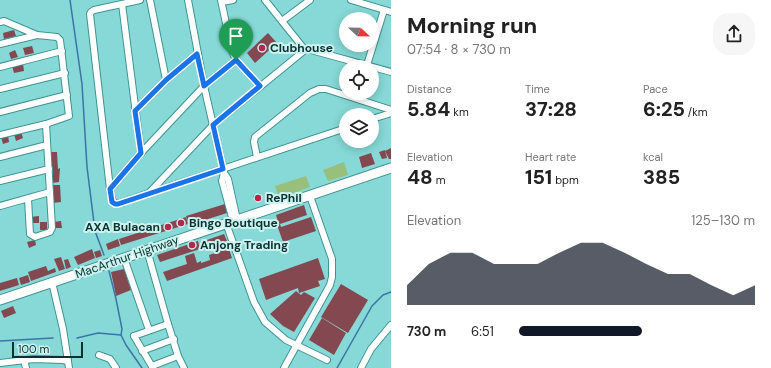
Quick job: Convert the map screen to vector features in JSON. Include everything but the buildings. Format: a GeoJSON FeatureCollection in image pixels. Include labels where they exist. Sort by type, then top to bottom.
{"type":"FeatureCollection","features":[{"type":"Feature","properties":{"kind":"highway","name":"MacArthur Highway"},"geometry":{"type":"LineString","coordinates":[[0,300],[391,168]]}},
{"type":"Feature","properties":{"kind":"street"},"geometry":{"type":"LineString","coordinates":[[140,0],[94,10],[90,14],[110,189],[112,202],[115,204],[223,171],[257,157],[339,130]]}},
{"type":"Feature","properties":{"kind":"street"},"geometry":{"type":"LineString","coordinates":[[150,0],[166,80]]}},
{"type":"Feature","properties":{"kind":"street"},"geometry":{"type":"LineString","coordinates":[[188,0],[197,54],[223,171],[222,181],[254,302],[265,322],[279,335],[327,360]]}},
{"type":"Feature","properties":{"kind":"street"},"geometry":{"type":"LineString","coordinates":[[233,0],[222,1],[232,51],[236,60],[260,86]]}},
{"type":"Feature","properties":{"kind":"street"},"geometry":{"type":"LineString","coordinates":[[265,0],[305,50]]}},
{"type":"Feature","properties":{"kind":"street"},"geometry":{"type":"LineString","coordinates":[[282,21],[310,0]]}},
{"type":"Feature","properties":{"kind":"street"},"geometry":{"type":"LineString","coordinates":[[351,0],[391,12]]}},
{"type":"Feature","properties":{"kind":"street"},"geometry":{"type":"LineString","coordinates":[[122,4],[141,153]]}},
{"type":"Feature","properties":{"kind":"street"},"geometry":{"type":"LineString","coordinates":[[369,60],[384,10]]}},
{"type":"Feature","properties":{"kind":"street"},"geometry":{"type":"LineString","coordinates":[[0,22],[4,21],[37,35],[57,37],[60,40],[68,95],[69,116],[46,124],[0,135]]}},
{"type":"Feature","properties":{"kind":"street"},"geometry":{"type":"LineString","coordinates":[[0,44],[37,35]]}},
{"type":"Feature","properties":{"kind":"street"},"geometry":{"type":"LineString","coordinates":[[149,193],[213,125],[305,50],[348,60]]}},
{"type":"Feature","properties":{"kind":"street"},"geometry":{"type":"LineString","coordinates":[[0,67],[62,52]]}},
{"type":"Feature","properties":{"kind":"street"},"geometry":{"type":"LineString","coordinates":[[135,111],[166,80],[197,54]]}},
{"type":"Feature","properties":{"kind":"street"},"geometry":{"type":"LineString","coordinates":[[110,189],[141,153],[204,86],[236,60]]}},
{"type":"Feature","properties":{"kind":"street"},"geometry":{"type":"LineString","coordinates":[[379,68],[391,72]]}},
{"type":"Feature","properties":{"kind":"street"},"geometry":{"type":"LineString","coordinates":[[0,90],[64,73]]}},
{"type":"Feature","properties":{"kind":"street"},"geometry":{"type":"LineString","coordinates":[[257,157],[254,142],[255,137],[310,93],[315,91],[326,89],[391,111]]}},
{"type":"Feature","properties":{"kind":"street"},"geometry":{"type":"LineString","coordinates":[[0,112],[68,95]]}},
{"type":"Feature","properties":{"kind":"street"},"geometry":{"type":"LineString","coordinates":[[379,116],[391,111]]}},
{"type":"Feature","properties":{"kind":"street"},"geometry":{"type":"LineString","coordinates":[[28,199],[30,232],[32,237],[38,237],[49,233],[52,230],[46,124]]}},
{"type":"Feature","properties":{"kind":"street"},"geometry":{"type":"LineString","coordinates":[[0,157],[47,145]]}},
{"type":"Feature","properties":{"kind":"street"},"geometry":{"type":"LineString","coordinates":[[0,181],[49,169]]}},
{"type":"Feature","properties":{"kind":"street"},"geometry":{"type":"LineString","coordinates":[[0,206],[50,192]]}},
{"type":"Feature","properties":{"kind":"street"},"geometry":{"type":"LineString","coordinates":[[284,368],[330,285],[332,277],[332,259],[310,196]]}},
{"type":"Feature","properties":{"kind":"street"},"geometry":{"type":"LineString","coordinates":[[148,250],[168,324],[174,339],[178,356],[184,368]]}},
{"type":"Feature","properties":{"kind":"street"},"geometry":{"type":"LineString","coordinates":[[124,258],[149,330]]}},
{"type":"Feature","properties":{"kind":"street"},"geometry":{"type":"LineString","coordinates":[[52,282],[64,329],[70,368]]}},
{"type":"Feature","properties":{"kind":"street"},"geometry":{"type":"LineString","coordinates":[[168,324],[134,336],[153,367],[178,356]]}},
{"type":"Feature","properties":{"kind":"street"},"geometry":{"type":"LineString","coordinates":[[361,368],[371,349],[391,325]]}},
{"type":"Feature","properties":{"kind":"street"},"geometry":{"type":"LineString","coordinates":[[142,351],[174,339]]}},
{"type":"Feature","properties":{"kind":"street"},"geometry":{"type":"LineString","coordinates":[[99,355],[110,359],[114,366]]}},
{"type":"Feature","properties":{"kind":"street"},"geometry":{"type":"LineString","coordinates":[[0,363],[24,360],[68,361]]}},
{"type":"Feature","properties":{"kind":"street"},"geometry":{"type":"LineString","coordinates":[[24,360],[26,368]]}},
{"type":"Feature","properties":{"kind":"green space"},"geometry":{"type":"Polygon","coordinates":[[[344,162],[348,175],[328,181],[323,170],[344,162]]]}},
{"type":"Feature","properties":{"kind":"green space"},"geometry":{"type":"Polygon","coordinates":[[[306,176],[310,187],[279,198],[275,186],[306,176]]]}},
{"type":"Feature","properties":{"kind":"waterway"},"geometry":{"type":"LineString","coordinates":[[70,0],[82,84],[87,167],[95,231],[104,255]]}},
{"type":"Feature","properties":{"kind":"waterway"},"geometry":{"type":"LineString","coordinates":[[109,271],[122,329],[121,335],[142,368]]}},
{"type":"Feature","properties":{"kind":"waterway"},"geometry":{"type":"LineString","coordinates":[[337,368],[372,306],[383,295],[391,292]]}},
{"type":"Feature","properties":{"kind":"waterway"},"geometry":{"type":"LineString","coordinates":[[77,338],[98,333],[121,335]]}},
{"type":"Feature","properties":{"kind":"waterway"},"geometry":{"type":"LineString","coordinates":[[0,341],[53,338]]}},
{"type":"Feature","properties":{"kind":"place","name":"Clubhouse"},"geometry":{"type":"Point","coordinates":[262,48]}},
{"type":"Feature","properties":{"kind":"place","name":"RePhil"},"geometry":{"type":"Point","coordinates":[258,198]}},
{"type":"Feature","properties":{"kind":"place","name":"Bingo Boutique"},"geometry":{"type":"Point","coordinates":[181,223]}},
{"type":"Feature","properties":{"kind":"place","name":"AXA Bulacan"},"geometry":{"type":"Point","coordinates":[168,227]}},
{"type":"Feature","properties":{"kind":"place","name":"Anjong Trading"},"geometry":{"type":"Point","coordinates":[192,245]}},
{"type":"Feature","properties":{"kind":"route"},"geometry":{"type":"LineString","coordinates":[[197,54],[204,86],[236,60],[260,86],[213,125],[223,169],[118,204],[112,202],[110,189],[141,153],[135,111],[166,80],[197,54]]}}]}
